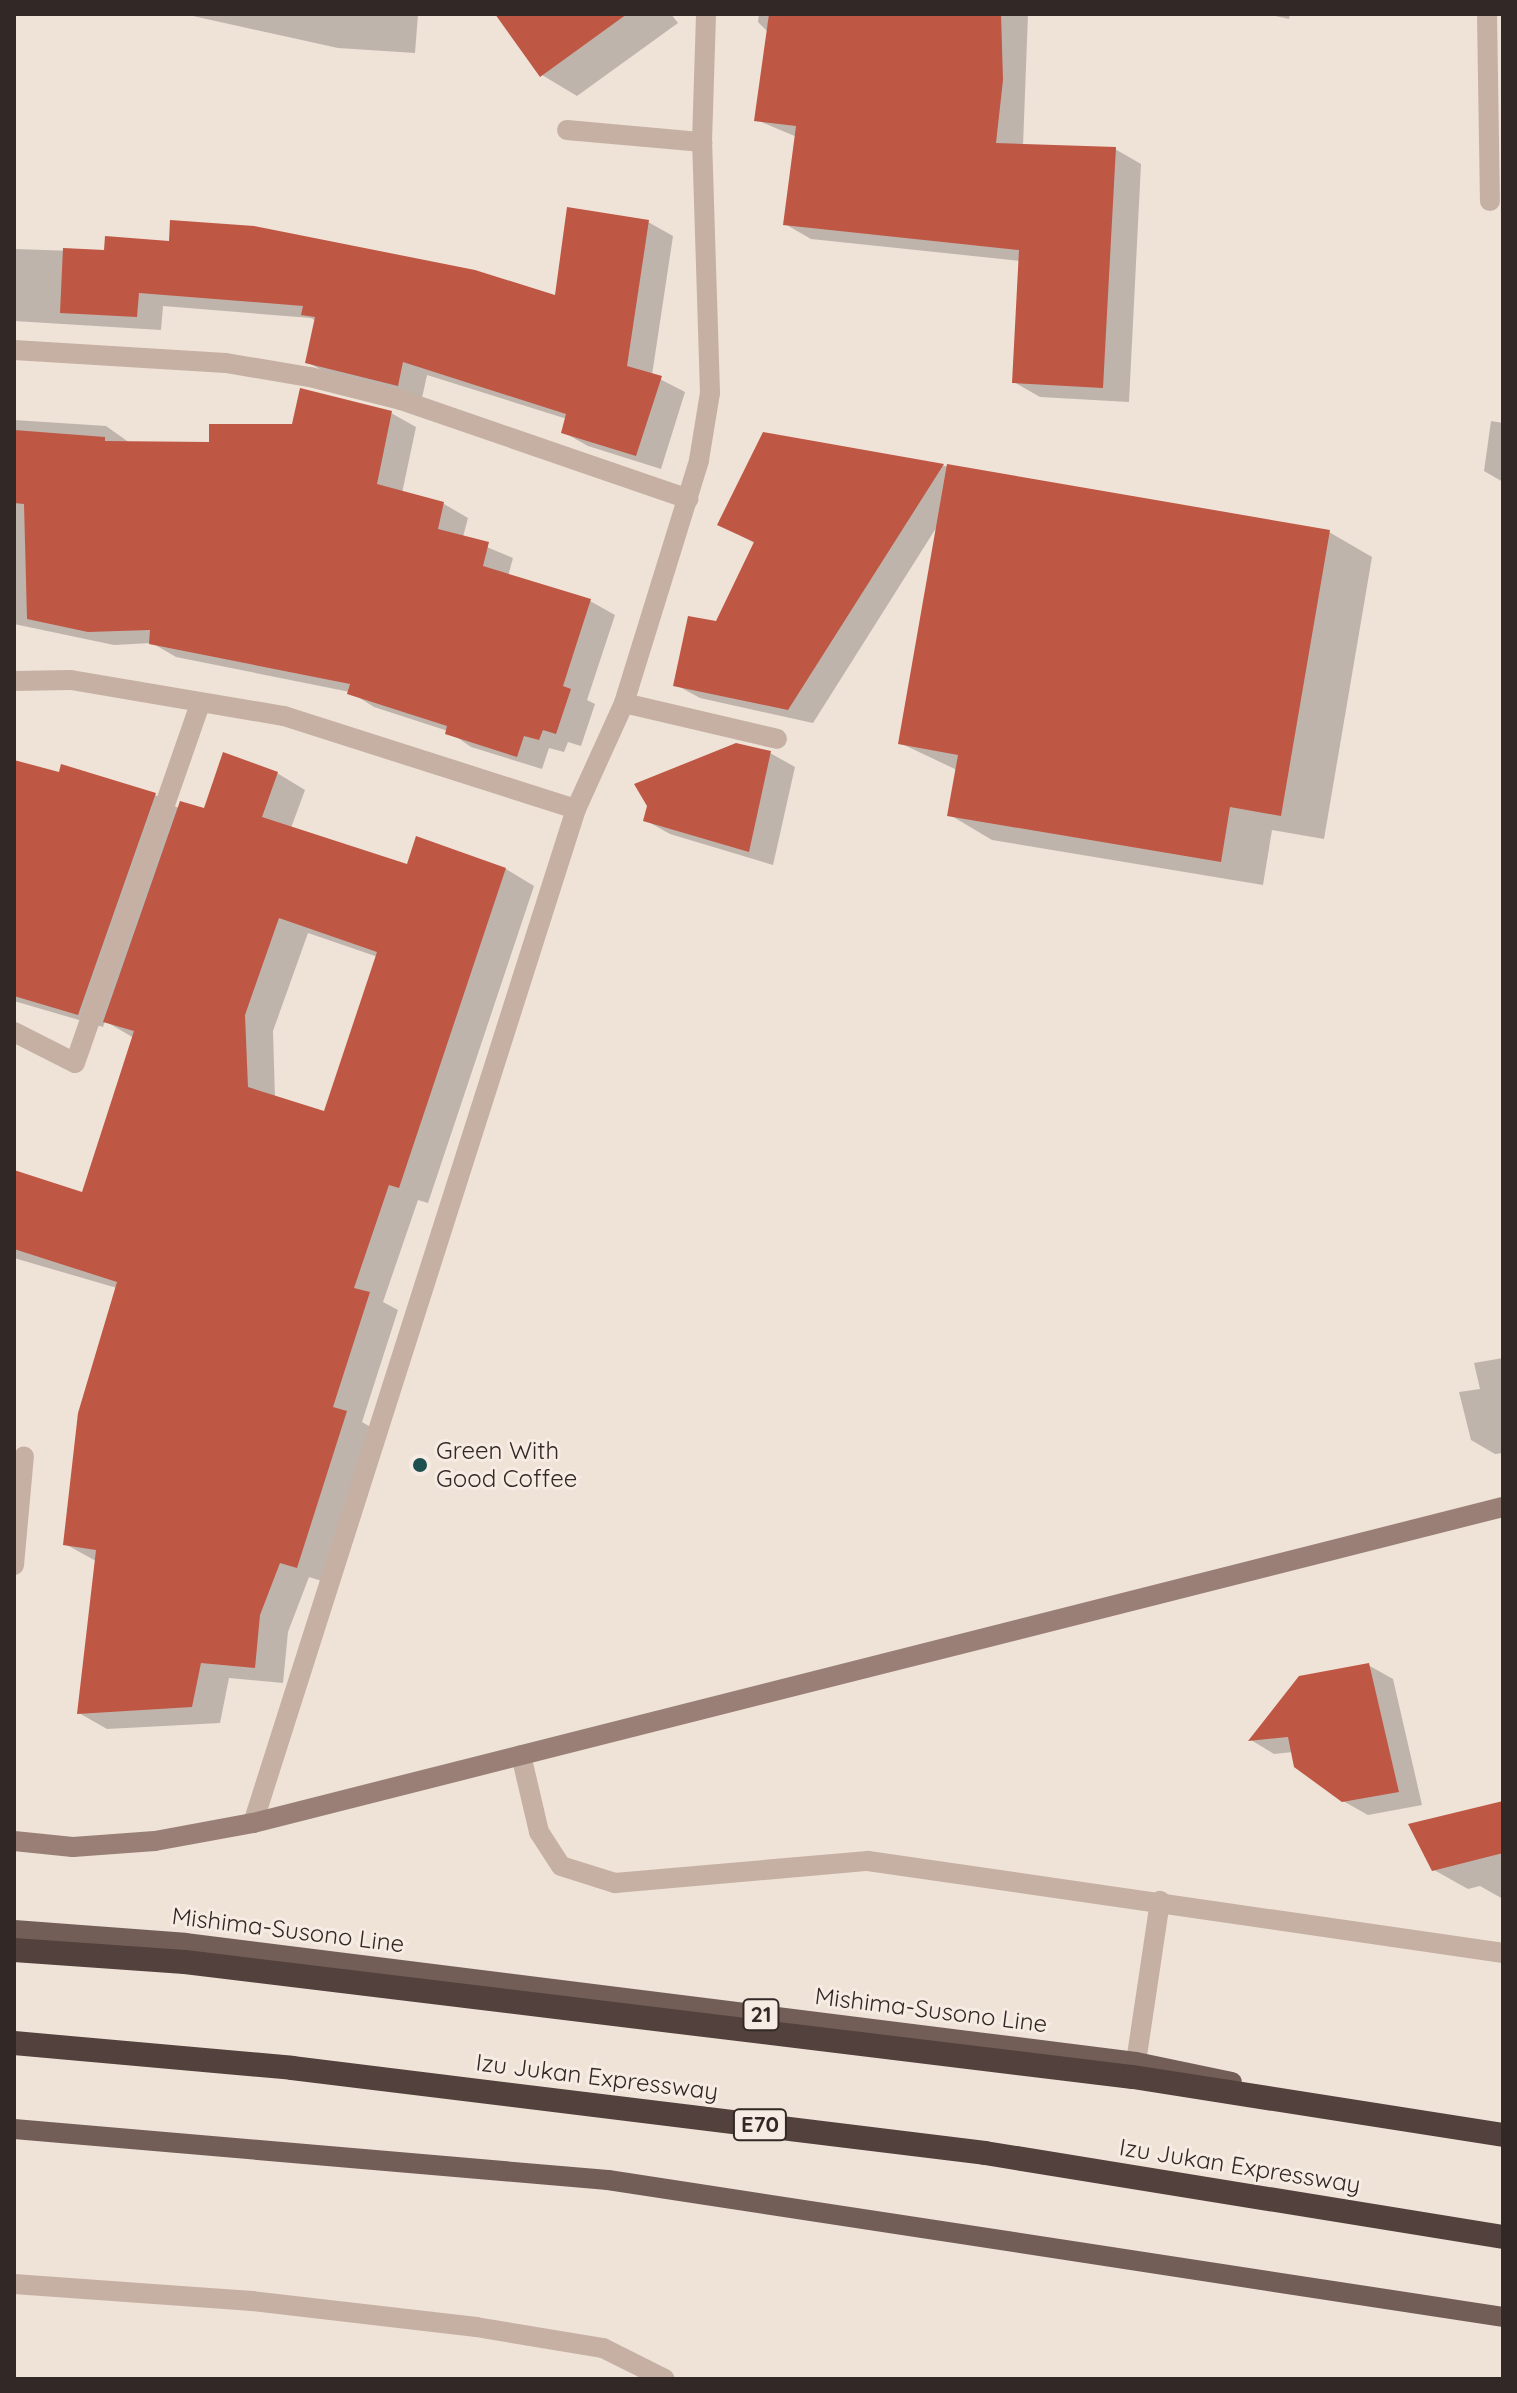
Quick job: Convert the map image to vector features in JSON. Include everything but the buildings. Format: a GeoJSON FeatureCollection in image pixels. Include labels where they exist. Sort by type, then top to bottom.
{"type":"FeatureCollection","features":[{"type":"Feature","properties":{"kind":"highway"},"geometry":{"type":"LineString","coordinates":[[14,1950],[185,1962],[1117,2075],[1503,2136]]}},
{"type":"Feature","properties":{"kind":"highway","name":"Izu Jukan Expressway"},"geometry":{"type":"LineString","coordinates":[[14,2043],[292,2068],[985,2153],[1503,2237]]}},
{"type":"Feature","properties":{"kind":"main road","name":"Mishima-Susono Line"},"geometry":{"type":"LineString","coordinates":[[14,1930],[185,1943],[1136,2062],[1503,2136]]}},
{"type":"Feature","properties":{"kind":"main road"},"geometry":{"type":"LineString","coordinates":[[14,2129],[608,2180],[1503,2317]]}},
{"type":"Feature","properties":{"kind":"street"},"geometry":{"type":"LineString","coordinates":[[253,1823],[576,809],[624,703],[688,499],[710,393],[702,142],[706,14]]}},
{"type":"Feature","properties":{"kind":"street"},"geometry":{"type":"LineString","coordinates":[[1487,14],[1490,201]]}},
{"type":"Feature","properties":{"kind":"street"},"geometry":{"type":"LineString","coordinates":[[567,130],[702,142]]}},
{"type":"Feature","properties":{"kind":"street"},"geometry":{"type":"LineString","coordinates":[[14,350],[226,363],[310,377],[401,400],[688,499]]}},
{"type":"Feature","properties":{"kind":"street"},"geometry":{"type":"LineString","coordinates":[[14,681],[71,680],[200,705],[284,716],[576,809]]}},
{"type":"Feature","properties":{"kind":"street"},"geometry":{"type":"LineString","coordinates":[[624,703],[777,739]]}},
{"type":"Feature","properties":{"kind":"street"},"geometry":{"type":"LineString","coordinates":[[14,1032],[75,1063],[200,705]]}},
{"type":"Feature","properties":{"kind":"street"},"geometry":{"type":"LineString","coordinates":[[14,1565],[24,1456]]}},
{"type":"Feature","properties":{"kind":"street"},"geometry":{"type":"LineString","coordinates":[[14,1841],[73,1847],[155,1841],[253,1823],[1503,1507]]}},
{"type":"Feature","properties":{"kind":"street"},"geometry":{"type":"LineString","coordinates":[[521,1755],[539,1832],[561,1866],[615,1883],[868,1861],[1503,1953]]}},
{"type":"Feature","properties":{"kind":"street"},"geometry":{"type":"LineString","coordinates":[[1136,2062],[1160,1901]]}},
{"type":"Feature","properties":{"kind":"street"},"geometry":{"type":"LineString","coordinates":[[14,2284],[252,2301],[476,2327],[603,2348],[665,2379]]}},
{"type":"Feature","properties":{"kind":"place","name":"Green With Good Coffee"},"geometry":{"type":"Point","coordinates":[420,1465]}}]}
